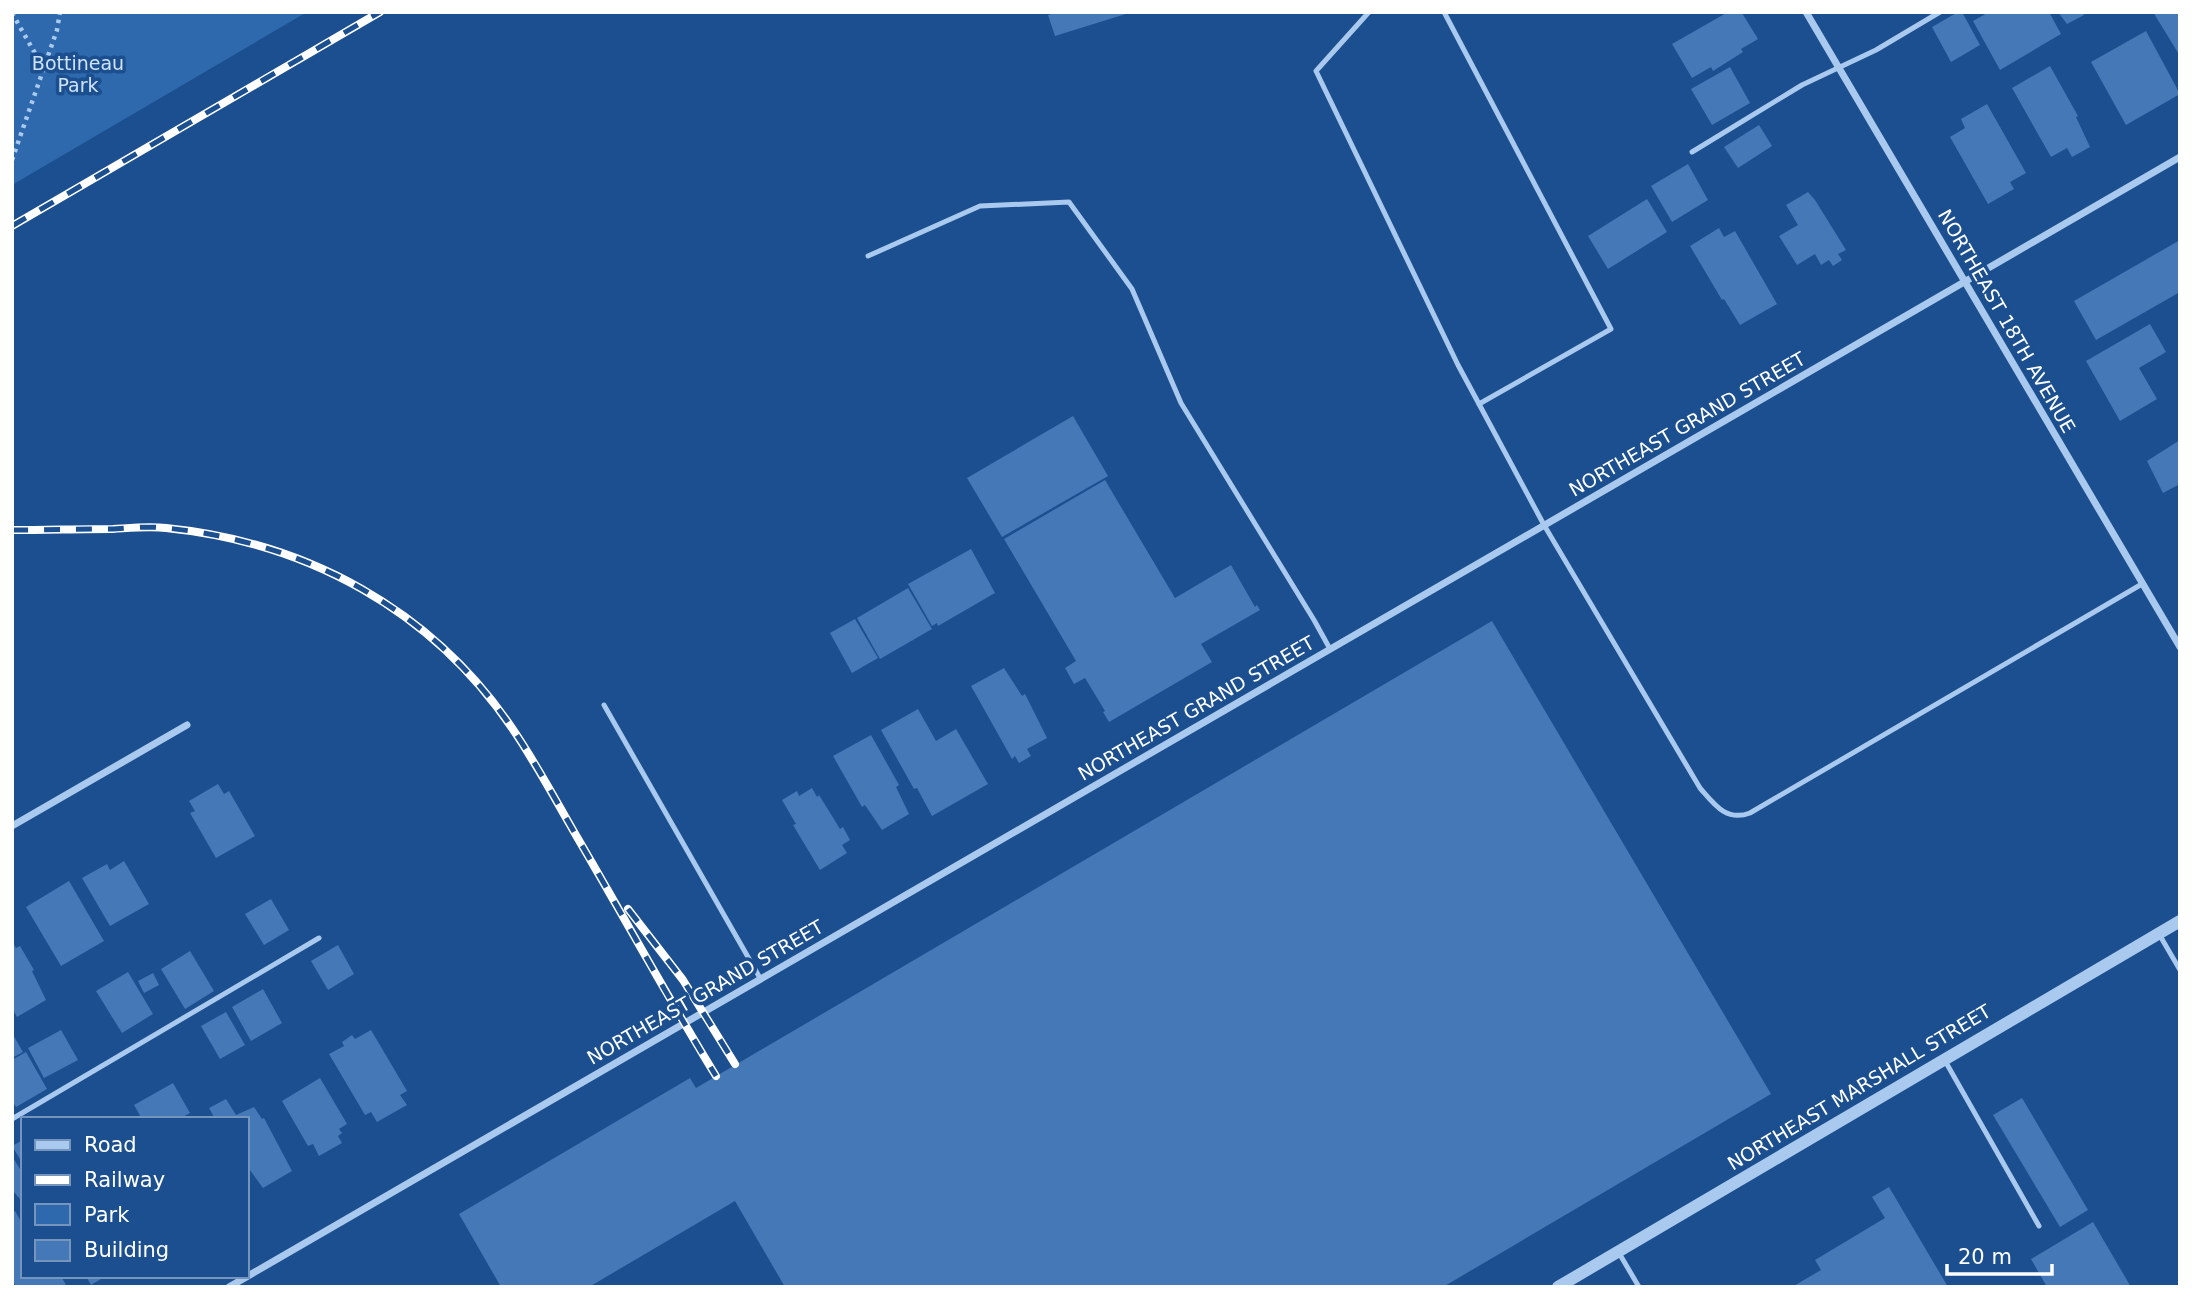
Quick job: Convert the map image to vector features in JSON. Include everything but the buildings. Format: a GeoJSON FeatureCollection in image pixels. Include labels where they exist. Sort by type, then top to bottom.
{"type":"FeatureCollection","features":[{"type":"Feature","properties":{"kind":"street","name":"NORTHEAST 18TH AVENUE"},"geometry":{"type":"LineString","coordinates":[[1806,12],[2180,647]]}},
{"type":"Feature","properties":{"kind":"street","name":"NORTHEAST GRAND STREET"},"geometry":{"type":"LineString","coordinates":[[248,1276],[2180,157]]}},
{"type":"Feature","properties":{"kind":"street"},"geometry":{"type":"LineString","coordinates":[[12,826],[187,725]]}},
{"type":"Feature","properties":{"kind":"street","name":"NORTHEAST MARSHALL STREET"},"geometry":{"type":"LineString","coordinates":[[1558,1287],[2180,921]]}},
{"type":"Feature","properties":{"kind":"street","name":"NORTHEAST GRAND STREET"},"geometry":{"type":"LineString","coordinates":[[229,1287],[244,1278]]}},
{"type":"Feature","properties":{"kind":"lane"},"geometry":{"type":"LineString","coordinates":[[1369,12],[1316,71],[1458,366],[1544,525],[1700,788],[1728,815],[1740,817],[2143,583]]}},
{"type":"Feature","properties":{"kind":"lane"},"geometry":{"type":"LineString","coordinates":[[1444,12],[1611,329],[1479,404]]}},
{"type":"Feature","properties":{"kind":"lane"},"geometry":{"type":"LineString","coordinates":[[1692,152],[1838,66],[1876,50],[1940,12]]}},
{"type":"Feature","properties":{"kind":"lane"},"geometry":{"type":"LineString","coordinates":[[868,256],[980,206],[1069,202],[1132,289],[1181,403],[1330,649]]}},
{"type":"Feature","properties":{"kind":"lane"},"geometry":{"type":"LineString","coordinates":[[604,705],[760,978]]}},
{"type":"Feature","properties":{"kind":"lane"},"geometry":{"type":"LineString","coordinates":[[2160,934],[2180,970]]}},
{"type":"Feature","properties":{"kind":"lane"},"geometry":{"type":"LineString","coordinates":[[12,1119],[319,938]]}},
{"type":"Feature","properties":{"kind":"lane"},"geometry":{"type":"LineString","coordinates":[[1944,1059],[2039,1226]]}},
{"type":"Feature","properties":{"kind":"lane"},"geometry":{"type":"LineString","coordinates":[[1618,1251],[1639,1287]]}},
{"type":"Feature","properties":{"kind":"path"},"geometry":{"type":"LineString","coordinates":[[12,160],[57,30],[60,12]]}},
{"type":"Feature","properties":{"kind":"path"},"geometry":{"type":"LineString","coordinates":[[12,13],[44,69]]}},
{"type":"Feature","properties":{"kind":"green space","name":"Bottineau Park"},"geometry":{"type":"Polygon","coordinates":[[[12,12],[307,12],[12,185],[12,12]]]}},
{"type":"Feature","properties":{"kind":"railway"},"geometry":{"type":"LineString","coordinates":[[12,226],[380,12]]}},
{"type":"Feature","properties":{"kind":"railway"},"geometry":{"type":"LineString","coordinates":[[12,530],[153,527],[218,536],[268,549],[316,566],[362,589],[405,617],[444,649],[480,686],[512,728],[538,768],[716,1076]]}},
{"type":"Feature","properties":{"kind":"railway"},"geometry":{"type":"LineString","coordinates":[[628,909],[683,980],[735,1064]]}}]}
